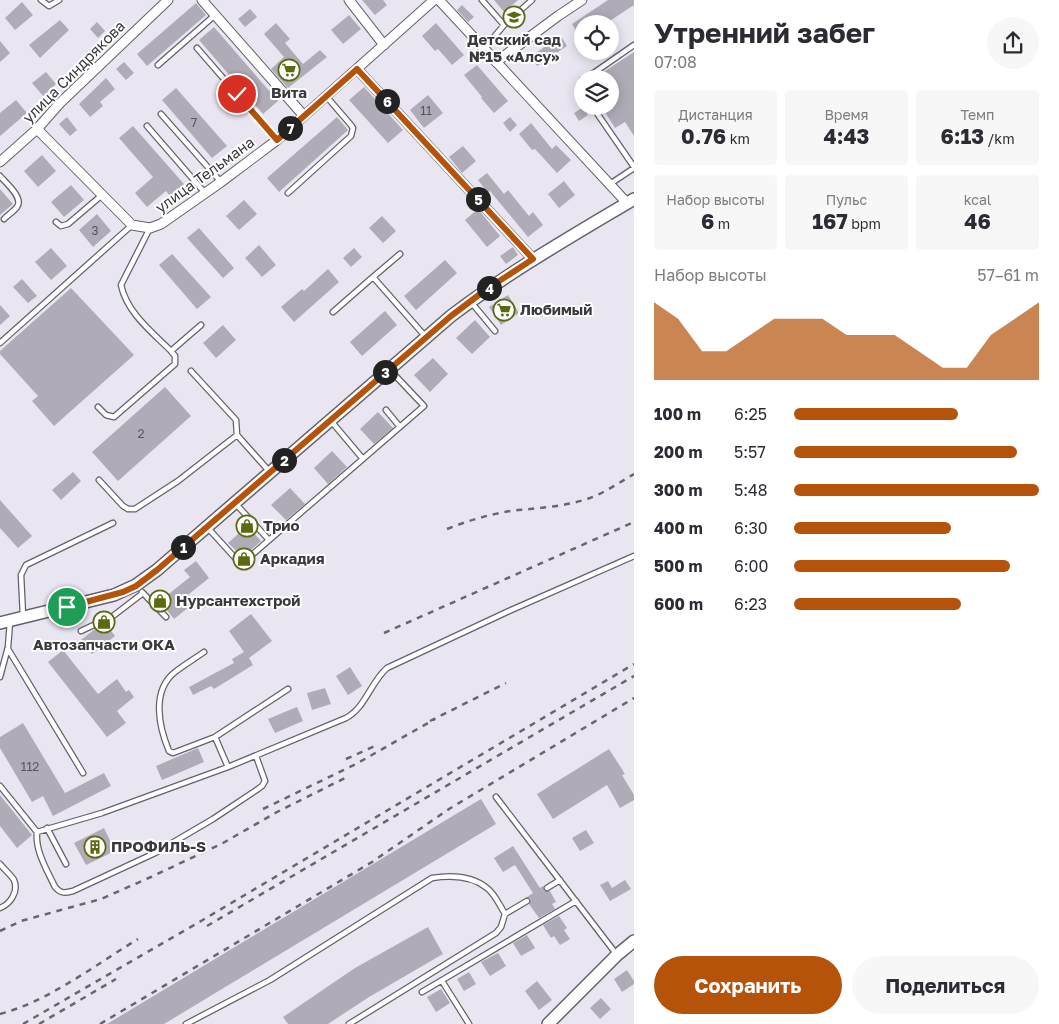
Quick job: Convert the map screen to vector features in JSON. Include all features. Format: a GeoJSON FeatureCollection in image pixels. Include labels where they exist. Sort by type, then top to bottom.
{"type":"FeatureCollection","features":[{"type":"Feature","properties":{"kind":"main road"},"geometry":{"type":"LineString","coordinates":[[5,621],[139,589],[157,570],[234,502],[389,368],[470,301],[533,259],[631,201]]}},
{"type":"Feature","properties":{"kind":"main road"},"geometry":{"type":"LineString","coordinates":[[548,1024],[617,955],[633,943]]}},
{"type":"Feature","properties":{"kind":"street","name":"улица Синдрякова"},"geometry":{"type":"LineString","coordinates":[[0,162],[37,129],[60,103],[168,0]]}},
{"type":"Feature","properties":{"kind":"street"},"geometry":{"type":"LineString","coordinates":[[202,0],[304,116]]}},
{"type":"Feature","properties":{"kind":"street"},"geometry":{"type":"LineString","coordinates":[[349,0],[384,45]]}},
{"type":"Feature","properties":{"kind":"street","name":"улица Тельмана"},"geometry":{"type":"LineString","coordinates":[[132,226],[150,228],[161,224],[221,182],[277,140],[434,0]]}},
{"type":"Feature","properties":{"kind":"street"},"geometry":{"type":"LineString","coordinates":[[439,0],[610,185],[631,201]]}},
{"type":"Feature","properties":{"kind":"street"},"geometry":{"type":"LineString","coordinates":[[496,62],[582,0]]}},
{"type":"Feature","properties":{"kind":"street"},"geometry":{"type":"LineString","coordinates":[[357,69],[533,259]]}},
{"type":"Feature","properties":{"kind":"street"},"geometry":{"type":"LineString","coordinates":[[37,129],[132,226]]}},
{"type":"Feature","properties":{"kind":"lane"},"geometry":{"type":"LineString","coordinates":[[41,0],[52,6],[59,0]]}},
{"type":"Feature","properties":{"kind":"lane"},"geometry":{"type":"LineString","coordinates":[[482,0],[504,25]]}},
{"type":"Feature","properties":{"kind":"lane"},"geometry":{"type":"LineString","coordinates":[[484,49],[504,25],[532,0]]}},
{"type":"Feature","properties":{"kind":"lane"},"geometry":{"type":"LineString","coordinates":[[158,65],[216,15]]}},
{"type":"Feature","properties":{"kind":"lane"},"geometry":{"type":"LineString","coordinates":[[598,70],[634,45]]}},
{"type":"Feature","properties":{"kind":"lane"},"geometry":{"type":"LineString","coordinates":[[197,48],[277,140]]}},
{"type":"Feature","properties":{"kind":"lane"},"geometry":{"type":"LineString","coordinates":[[288,193],[351,136],[351,124],[326,96]]}},
{"type":"Feature","properties":{"kind":"lane"},"geometry":{"type":"LineString","coordinates":[[161,114],[221,182]]}},
{"type":"Feature","properties":{"kind":"lane"},"geometry":{"type":"LineString","coordinates":[[598,115],[634,168],[610,185]]}},
{"type":"Feature","properties":{"kind":"lane"},"geometry":{"type":"LineString","coordinates":[[147,126],[205,193]]}},
{"type":"Feature","properties":{"kind":"lane"},"geometry":{"type":"LineString","coordinates":[[0,176],[18,197],[19,202],[18,206],[4,219]]}},
{"type":"Feature","properties":{"kind":"lane"},"geometry":{"type":"LineString","coordinates":[[56,222],[62,226],[68,224],[102,195]]}},
{"type":"Feature","properties":{"kind":"lane"},"geometry":{"type":"LineString","coordinates":[[0,343],[132,226]]}},
{"type":"Feature","properties":{"kind":"lane"},"geometry":{"type":"LineString","coordinates":[[98,407],[110,417],[114,417],[175,364],[175,356],[171,351],[130,308],[121,285],[150,228]]}},
{"type":"Feature","properties":{"kind":"lane"},"geometry":{"type":"LineString","coordinates":[[333,312],[400,254]]}},
{"type":"Feature","properties":{"kind":"lane"},"geometry":{"type":"LineString","coordinates":[[373,277],[426,337]]}},
{"type":"Feature","properties":{"kind":"lane"},"geometry":{"type":"LineString","coordinates":[[470,301],[495,331]]}},
{"type":"Feature","properties":{"kind":"lane"},"geometry":{"type":"LineString","coordinates":[[171,351],[201,325]]}},
{"type":"Feature","properties":{"kind":"lane"},"geometry":{"type":"LineString","coordinates":[[207,527],[240,561],[246,560],[400,427],[424,406],[389,368]]}},
{"type":"Feature","properties":{"kind":"lane"},"geometry":{"type":"LineString","coordinates":[[191,371],[236,420],[237,435],[270,472]]}},
{"type":"Feature","properties":{"kind":"lane"},"geometry":{"type":"LineString","coordinates":[[386,410],[400,427]]}},
{"type":"Feature","properties":{"kind":"lane"},"geometry":{"type":"LineString","coordinates":[[330,420],[363,459]]}},
{"type":"Feature","properties":{"kind":"lane"},"geometry":{"type":"LineString","coordinates":[[99,480],[123,506],[135,509],[178,481],[237,435]]}},
{"type":"Feature","properties":{"kind":"lane"},"geometry":{"type":"LineString","coordinates":[[234,502],[270,540]]}},
{"type":"Feature","properties":{"kind":"lane"},"geometry":{"type":"LineString","coordinates":[[23,617],[21,574],[26,565],[113,523]]}},
{"type":"Feature","properties":{"kind":"lane"},"geometry":{"type":"LineString","coordinates":[[37,832],[102,813],[228,768],[352,714],[364,702],[375,680],[387,668],[509,611],[634,556]]}},
{"type":"Feature","properties":{"kind":"lane"},"geometry":{"type":"LineString","coordinates":[[81,630],[113,616],[139,589],[166,617]]}},
{"type":"Feature","properties":{"kind":"lane"},"geometry":{"type":"LineString","coordinates":[[0,677],[8,649],[5,621]]}},
{"type":"Feature","properties":{"kind":"lane"},"geometry":{"type":"LineString","coordinates":[[8,649],[82,773]]}},
{"type":"Feature","properties":{"kind":"lane"},"geometry":{"type":"LineString","coordinates":[[204,652],[174,673],[166,682],[161,692],[158,708],[162,729],[170,752],[178,752],[215,737],[288,689]]}},
{"type":"Feature","properties":{"kind":"lane"},"geometry":{"type":"LineString","coordinates":[[215,737],[228,768]]}},
{"type":"Feature","properties":{"kind":"lane"},"geometry":{"type":"LineString","coordinates":[[0,786],[37,832],[37,848],[55,887],[58,891],[64,893],[74,891],[155,853],[213,819],[262,786],[265,781],[264,775],[256,756]]}},
{"type":"Feature","properties":{"kind":"lane"},"geometry":{"type":"LineString","coordinates":[[496,797],[617,955]]}},
{"type":"Feature","properties":{"kind":"lane"},"geometry":{"type":"LineString","coordinates":[[47,828],[66,864]]}},
{"type":"Feature","properties":{"kind":"lane"},"geometry":{"type":"LineString","coordinates":[[0,864],[14,881],[15,889],[12,898],[6,905],[0,908]]}},
{"type":"Feature","properties":{"kind":"lane"},"geometry":{"type":"LineString","coordinates":[[186,1024],[270,980],[432,878],[462,876],[474,880],[489,889],[505,914]]}},
{"type":"Feature","properties":{"kind":"lane"},"geometry":{"type":"LineString","coordinates":[[547,888],[560,880]]}},
{"type":"Feature","properties":{"kind":"lane"},"geometry":{"type":"LineString","coordinates":[[349,1024],[496,932],[501,927],[505,914],[527,900]]}},
{"type":"Feature","properties":{"kind":"lane"},"geometry":{"type":"LineString","coordinates":[[422,992],[576,901]]}},
{"type":"Feature","properties":{"kind":"lane"},"geometry":{"type":"LineString","coordinates":[[442,981],[469,1024]]}},
{"type":"Feature","properties":{"kind":"building"},"geometry":{"type":"Polygon","coordinates":[[[362,0],[383,0],[387,5],[375,15],[362,0]]]}},
{"type":"Feature","properties":{"kind":"building"},"geometry":{"type":"Polygon","coordinates":[[[494,0],[518,0],[504,12],[494,0]]]}},
{"type":"Feature","properties":{"kind":"building"},"geometry":{"type":"Polygon","coordinates":[[[608,0],[634,0],[634,5],[619,15],[586,15],[608,0]]]}},
{"type":"Feature","properties":{"kind":"building"},"geometry":{"type":"Polygon","coordinates":[[[22,2],[33,15],[15,30],[5,18],[22,2]]]}},
{"type":"Feature","properties":{"kind":"building"},"geometry":{"type":"Polygon","coordinates":[[[196,3],[206,15],[147,66],[137,54],[196,3]]]}},
{"type":"Feature","properties":{"kind":"building"},"geometry":{"type":"Polygon","coordinates":[[[462,5],[474,17],[468,22],[457,10],[462,5]]]}},
{"type":"Feature","properties":{"kind":"building"},"geometry":{"type":"Polygon","coordinates":[[[250,9],[257,17],[245,27],[238,19],[250,9]]]}},
{"type":"Feature","properties":{"kind":"building"},"geometry":{"type":"Polygon","coordinates":[[[349,15],[361,29],[343,44],[331,30],[349,15]]]}},
{"type":"Feature","properties":{"kind":"building"},"geometry":{"type":"Polygon","coordinates":[[[60,20],[69,30],[40,58],[29,45],[60,20]]]}},
{"type":"Feature","properties":{"kind":"building"},"geometry":{"type":"Polygon","coordinates":[[[97,22],[105,31],[98,38],[90,29],[97,22]]]}},
{"type":"Feature","properties":{"kind":"building"},"geometry":{"type":"Polygon","coordinates":[[[276,23],[290,39],[285,43],[303,64],[320,50],[327,57],[288,88],[271,69],[284,57],[264,34],[276,23]]]}},
{"type":"Feature","properties":{"kind":"building"},"geometry":{"type":"Polygon","coordinates":[[[436,23],[464,55],[452,65],[438,49],[435,51],[422,36],[436,23]]]}},
{"type":"Feature","properties":{"kind":"building"},"geometry":{"type":"Polygon","coordinates":[[[214,27],[278,101],[263,114],[199,40],[214,27]]]}},
{"type":"Feature","properties":{"kind":"building"},"geometry":{"type":"Polygon","coordinates":[[[561,36],[567,46],[537,66],[531,56],[561,36]]]}},
{"type":"Feature","properties":{"kind":"building"},"geometry":{"type":"Polygon","coordinates":[[[0,41],[10,53],[0,62],[0,41]]]}},
{"type":"Feature","properties":{"kind":"building"},"geometry":{"type":"Polygon","coordinates":[[[634,52],[634,136],[625,122],[615,128],[607,115],[619,115],[619,70],[607,70],[634,52]]]}},
{"type":"Feature","properties":{"kind":"building"},"geometry":{"type":"Polygon","coordinates":[[[124,62],[134,73],[126,80],[116,69],[124,62]]]}},
{"type":"Feature","properties":{"kind":"building"},"geometry":{"type":"Polygon","coordinates":[[[477,65],[508,101],[494,113],[464,75],[477,65]]]}},
{"type":"Feature","properties":{"kind":"building"},"geometry":{"type":"Polygon","coordinates":[[[46,72],[56,84],[43,96],[32,83],[46,72]]]}},
{"type":"Feature","properties":{"kind":"building"},"geometry":{"type":"Polygon","coordinates":[[[106,78],[115,89],[100,102],[103,106],[90,117],[79,104],[106,78]]]}},
{"type":"Feature","properties":{"kind":"building"},"geometry":{"type":"Polygon","coordinates":[[[364,87],[403,130],[388,143],[349,100],[364,87]]]}},
{"type":"Feature","properties":{"kind":"building"},"geometry":{"type":"Polygon","coordinates":[[[176,88],[227,146],[212,158],[162,100],[176,88]]]}},
{"type":"Feature","properties":{"kind":"building"},"geometry":{"type":"Polygon","coordinates":[[[428,95],[443,113],[424,128],[410,110],[428,95]]]}},
{"type":"Feature","properties":{"kind":"building"},"geometry":{"type":"Polygon","coordinates":[[[16,100],[27,113],[0,136],[0,113],[16,100]]]}},
{"type":"Feature","properties":{"kind":"building"},"geometry":{"type":"Polygon","coordinates":[[[575,115],[588,115],[579,121],[575,115]]]}},
{"type":"Feature","properties":{"kind":"building"},"geometry":{"type":"Polygon","coordinates":[[[67,117],[77,130],[70,136],[59,124],[67,117]]]}},
{"type":"Feature","properties":{"kind":"building"},"geometry":{"type":"Polygon","coordinates":[[[337,117],[348,130],[279,192],[267,178],[337,117]]]}},
{"type":"Feature","properties":{"kind":"building"},"geometry":{"type":"Polygon","coordinates":[[[510,117],[517,125],[510,132],[503,123],[510,117]]]}},
{"type":"Feature","properties":{"kind":"building"},"geometry":{"type":"Polygon","coordinates":[[[531,123],[552,149],[556,145],[571,160],[557,173],[535,149],[532,150],[519,134],[531,123]]]}},
{"type":"Feature","properties":{"kind":"building"},"geometry":{"type":"Polygon","coordinates":[[[133,126],[184,184],[170,196],[166,191],[147,207],[135,193],[153,177],[119,138],[133,126]]]}},
{"type":"Feature","properties":{"kind":"building"},"geometry":{"type":"Polygon","coordinates":[[[463,146],[476,161],[462,173],[449,157],[463,146]]]}},
{"type":"Feature","properties":{"kind":"building"},"geometry":{"type":"Polygon","coordinates":[[[42,155],[56,171],[38,187],[24,171],[42,155]]]}},
{"type":"Feature","properties":{"kind":"building"},"geometry":{"type":"Polygon","coordinates":[[[487,173],[504,194],[508,190],[529,216],[533,212],[543,225],[528,237],[490,191],[488,193],[478,180],[487,173]]]}},
{"type":"Feature","properties":{"kind":"building"},"geometry":{"type":"Polygon","coordinates":[[[564,181],[575,195],[559,208],[548,194],[564,181]]]}},
{"type":"Feature","properties":{"kind":"building"},"geometry":{"type":"Polygon","coordinates":[[[71,185],[84,200],[64,217],[51,202],[71,185]]]}},
{"type":"Feature","properties":{"kind":"building"},"geometry":{"type":"Polygon","coordinates":[[[0,189],[13,204],[0,215],[0,189]]]}},
{"type":"Feature","properties":{"kind":"building"},"geometry":{"type":"Polygon","coordinates":[[[244,200],[257,214],[239,230],[226,216],[244,200]]]}},
{"type":"Feature","properties":{"kind":"building"},"geometry":{"type":"Polygon","coordinates":[[[478,209],[500,236],[487,247],[465,220],[478,209]]]}},
{"type":"Feature","properties":{"kind":"building"},"geometry":{"type":"Polygon","coordinates":[[[97,214],[111,231],[93,247],[79,230],[97,214]]]}},
{"type":"Feature","properties":{"kind":"building"},"geometry":{"type":"Polygon","coordinates":[[[382,216],[396,231],[383,243],[369,228],[382,216]]]}},
{"type":"Feature","properties":{"kind":"building"},"geometry":{"type":"Polygon","coordinates":[[[199,228],[234,268],[223,278],[187,238],[199,228]]]}},
{"type":"Feature","properties":{"kind":"building"},"geometry":{"type":"Polygon","coordinates":[[[259,245],[276,265],[262,277],[245,258],[259,245]]]}},
{"type":"Feature","properties":{"kind":"building"},"geometry":{"type":"Polygon","coordinates":[[[513,247],[518,255],[506,264],[500,256],[513,247]]]}},
{"type":"Feature","properties":{"kind":"building"},"geometry":{"type":"Polygon","coordinates":[[[51,248],[67,266],[51,280],[35,262],[51,248]]]}},
{"type":"Feature","properties":{"kind":"building"},"geometry":{"type":"Polygon","coordinates":[[[354,248],[362,257],[351,267],[343,258],[354,248]]]}},
{"type":"Feature","properties":{"kind":"building"},"geometry":{"type":"Polygon","coordinates":[[[172,254],[211,297],[197,309],[159,265],[172,254]]]}},
{"type":"Feature","properties":{"kind":"building"},"geometry":{"type":"Polygon","coordinates":[[[445,260],[457,273],[416,310],[404,296],[445,260]]]}},
{"type":"Feature","properties":{"kind":"building"},"geometry":{"type":"Polygon","coordinates":[[[328,269],[339,282],[294,322],[281,307],[302,289],[304,291],[328,269]]]}},
{"type":"Feature","properties":{"kind":"building"},"geometry":{"type":"Polygon","coordinates":[[[22,279],[37,296],[28,303],[13,287],[22,279]]]}},
{"type":"Feature","properties":{"kind":"building"},"geometry":{"type":"Polygon","coordinates":[[[71,288],[134,355],[54,426],[32,401],[38,396],[0,354],[0,351],[71,288]]]}},
{"type":"Feature","properties":{"kind":"building","name":"Любимый"},"geometry":{"type":"Polygon","coordinates":[[[508,295],[519,313],[501,325],[489,307],[508,295]]]}},
{"type":"Feature","properties":{"kind":"building"},"geometry":{"type":"Polygon","coordinates":[[[0,305],[10,316],[0,325],[0,305]]]}},
{"type":"Feature","properties":{"kind":"building"},"geometry":{"type":"Polygon","coordinates":[[[385,311],[397,325],[362,356],[350,342],[385,311]]]}},
{"type":"Feature","properties":{"kind":"building"},"geometry":{"type":"Polygon","coordinates":[[[475,320],[490,337],[472,354],[456,338],[475,320]]]}},
{"type":"Feature","properties":{"kind":"building"},"geometry":{"type":"Polygon","coordinates":[[[223,325],[236,340],[216,358],[203,343],[223,325]]]}},
{"type":"Feature","properties":{"kind":"building"},"geometry":{"type":"Polygon","coordinates":[[[433,358],[448,374],[430,392],[414,375],[433,358]]]}},
{"type":"Feature","properties":{"kind":"building"},"geometry":{"type":"Polygon","coordinates":[[[165,387],[191,416],[118,481],[92,452],[165,387]]]}},
{"type":"Feature","properties":{"kind":"building"},"geometry":{"type":"Polygon","coordinates":[[[378,412],[393,428],[374,444],[360,429],[378,412]]]}},
{"type":"Feature","properties":{"kind":"building"},"geometry":{"type":"Polygon","coordinates":[[[332,451],[347,467],[328,484],[314,468],[332,451]]]}},
{"type":"Feature","properties":{"kind":"building"},"geometry":{"type":"Polygon","coordinates":[[[73,472],[81,481],[61,500],[52,490],[73,472]]]}},
{"type":"Feature","properties":{"kind":"building"},"geometry":{"type":"Polygon","coordinates":[[[290,488],[305,504],[286,520],[271,505],[290,488]]]}},
{"type":"Feature","properties":{"kind":"building"},"geometry":{"type":"Polygon","coordinates":[[[0,500],[32,536],[18,548],[0,528],[0,500]]]}},
{"type":"Feature","properties":{"kind":"building"},"geometry":{"type":"Polygon","coordinates":[[[247,526],[261,541],[243,557],[228,543],[247,526]]]}},
{"type":"Feature","properties":{"kind":"building"},"geometry":{"type":"Polygon","coordinates":[[[196,561],[209,578],[188,595],[194,603],[174,619],[160,601],[190,577],[184,570],[196,561]]]}},
{"type":"Feature","properties":{"kind":"building"},"geometry":{"type":"Polygon","coordinates":[[[251,614],[272,641],[249,658],[253,665],[214,689],[211,686],[193,695],[189,687],[234,663],[232,659],[244,652],[229,631],[251,614]]]}},
{"type":"Feature","properties":{"kind":"building"},"geometry":{"type":"Polygon","coordinates":[[[106,624],[115,636],[92,654],[81,640],[95,629],[106,624]]]}},
{"type":"Feature","properties":{"kind":"building"},"geometry":{"type":"Polygon","coordinates":[[[63,650],[98,694],[117,679],[126,692],[129,690],[134,697],[117,711],[126,723],[107,737],[48,662],[63,650]]]}},
{"type":"Feature","properties":{"kind":"building"},"geometry":{"type":"Polygon","coordinates":[[[350,667],[362,686],[348,695],[336,676],[350,667]]]}},
{"type":"Feature","properties":{"kind":"building"},"geometry":{"type":"Polygon","coordinates":[[[325,688],[331,704],[312,710],[307,693],[325,688]]]}},
{"type":"Feature","properties":{"kind":"building"},"geometry":{"type":"Polygon","coordinates":[[[297,707],[303,721],[275,733],[268,719],[297,707]]]}},
{"type":"Feature","properties":{"kind":"building"},"geometry":{"type":"Polygon","coordinates":[[[23,723],[65,793],[104,773],[111,786],[53,816],[43,796],[32,802],[0,748],[0,737],[23,723]]]}},
{"type":"Feature","properties":{"kind":"building"},"geometry":{"type":"Polygon","coordinates":[[[198,748],[204,762],[162,780],[156,766],[198,748]]]}},
{"type":"Feature","properties":{"kind":"building"},"geometry":{"type":"Polygon","coordinates":[[[609,749],[625,774],[622,775],[634,795],[634,800],[620,808],[607,785],[553,819],[537,794],[609,749]]]}},
{"type":"Feature","properties":{"kind":"building"},"geometry":{"type":"Polygon","coordinates":[[[0,795],[32,835],[17,848],[0,826],[0,795]]]}},
{"type":"Feature","properties":{"kind":"building"},"geometry":{"type":"Polygon","coordinates":[[[481,799],[496,824],[164,1024],[107,1024],[481,799]]]}},
{"type":"Feature","properties":{"kind":"building","name":"ПРОФИЛЬ-S"},"geometry":{"type":"Polygon","coordinates":[[[104,828],[115,851],[86,865],[74,843],[104,828]]]}},
{"type":"Feature","properties":{"kind":"building"},"geometry":{"type":"Polygon","coordinates":[[[586,830],[594,843],[580,851],[572,838],[586,830]]]}},
{"type":"Feature","properties":{"kind":"building"},"geometry":{"type":"Polygon","coordinates":[[[513,846],[540,888],[543,886],[545,891],[550,891],[556,902],[552,904],[555,909],[539,918],[529,904],[531,899],[527,897],[533,893],[515,865],[503,872],[494,858],[513,846]]]}},
{"type":"Feature","properties":{"kind":"building"},"geometry":{"type":"Polygon","coordinates":[[[625,880],[631,889],[610,901],[600,885],[608,881],[612,888],[625,880]]]}},
{"type":"Feature","properties":{"kind":"building"},"geometry":{"type":"Polygon","coordinates":[[[559,916],[567,928],[564,930],[570,939],[560,945],[554,936],[551,938],[543,925],[559,916]]]}},
{"type":"Feature","properties":{"kind":"building"},"geometry":{"type":"Polygon","coordinates":[[[428,927],[443,954],[369,997],[328,1024],[288,1024],[283,1017],[355,968],[428,927]]]}},
{"type":"Feature","properties":{"kind":"building"},"geometry":{"type":"Polygon","coordinates":[[[527,935],[535,948],[521,956],[513,943],[527,935]]]}},
{"type":"Feature","properties":{"kind":"building"},"geometry":{"type":"Polygon","coordinates":[[[498,953],[506,966],[490,976],[481,962],[498,953]]]}},
{"type":"Feature","properties":{"kind":"building"},"geometry":{"type":"Polygon","coordinates":[[[627,970],[634,984],[622,992],[614,979],[627,970]]]}},
{"type":"Feature","properties":{"kind":"building"},"geometry":{"type":"Polygon","coordinates":[[[469,972],[476,984],[464,991],[457,979],[469,972]]]}},
{"type":"Feature","properties":{"kind":"building"},"geometry":{"type":"Polygon","coordinates":[[[537,981],[552,1000],[539,1010],[525,991],[537,981]]]}},
{"type":"Feature","properties":{"kind":"building"},"geometry":{"type":"Polygon","coordinates":[[[441,989],[450,1003],[436,1012],[427,997],[441,989]]]}},
{"type":"Feature","properties":{"kind":"building"},"geometry":{"type":"Polygon","coordinates":[[[601,998],[611,1009],[600,1019],[590,1008],[601,998]]]}},
{"type":"Feature","properties":{"kind":"railway"},"geometry":{"type":"LineString","coordinates":[[447,529],[500,513],[581,501],[602,493],[634,474]]}},
{"type":"Feature","properties":{"kind":"railway"},"geometry":{"type":"LineString","coordinates":[[384,633],[634,522]]}},
{"type":"Feature","properties":{"kind":"railway"},"geometry":{"type":"LineString","coordinates":[[23,1024],[201,921],[634,664]]}},
{"type":"Feature","properties":{"kind":"railway"},"geometry":{"type":"LineString","coordinates":[[207,926],[634,676]]}},
{"type":"Feature","properties":{"kind":"railway"},"geometry":{"type":"LineString","coordinates":[[430,721],[506,683]]}},
{"type":"Feature","properties":{"kind":"railway"},"geometry":{"type":"LineString","coordinates":[[100,1024],[372,862],[449,809],[634,698]]}},
{"type":"Feature","properties":{"kind":"railway"},"geometry":{"type":"LineString","coordinates":[[263,809],[356,764],[435,719]]}},
{"type":"Feature","properties":{"kind":"railway"},"geometry":{"type":"LineString","coordinates":[[346,759],[375,746]]}},
{"type":"Feature","properties":{"kind":"railway"},"geometry":{"type":"LineString","coordinates":[[0,931],[21,921],[101,899],[151,877],[223,843],[277,812],[349,776]]}},
{"type":"Feature","properties":{"kind":"railway"},"geometry":{"type":"LineString","coordinates":[[0,1014],[18,1008],[54,991],[138,939]]}},
{"type":"Feature","properties":{"kind":"railway"},"geometry":{"type":"LineString","coordinates":[[39,1024],[116,979]]}},
{"type":"Feature","properties":{"kind":"place","name":"Детский сад №15 «Алсу»"},"geometry":{"type":"Point","coordinates":[514,17]}},
{"type":"Feature","properties":{"kind":"place","name":"Вита"},"geometry":{"type":"Point","coordinates":[289,70]}},
{"type":"Feature","properties":{"kind":"place","name":"Любимый"},"geometry":{"type":"Point","coordinates":[504,310]}},
{"type":"Feature","properties":{"kind":"place","name":"Трио"},"geometry":{"type":"Point","coordinates":[247,526]}},
{"type":"Feature","properties":{"kind":"place","name":"Аркадия"},"geometry":{"type":"Point","coordinates":[244,559]}},
{"type":"Feature","properties":{"kind":"place","name":"Нурсантехстрой"},"geometry":{"type":"Point","coordinates":[160,601]}},
{"type":"Feature","properties":{"kind":"place","name":"Автозапчасти ОКА"},"geometry":{"type":"Point","coordinates":[104,622]}},
{"type":"Feature","properties":{"kind":"place","name":"ПРОФИЛЬ-S"},"geometry":{"type":"Point","coordinates":[95,847]}},
{"type":"Feature","properties":{"kind":"route"},"geometry":{"type":"LineString","coordinates":[[67,607],[114,595],[136,586],[157,570],[451,316],[484,291],[533,259],[357,69],[277,140],[237,94]]}}]}
